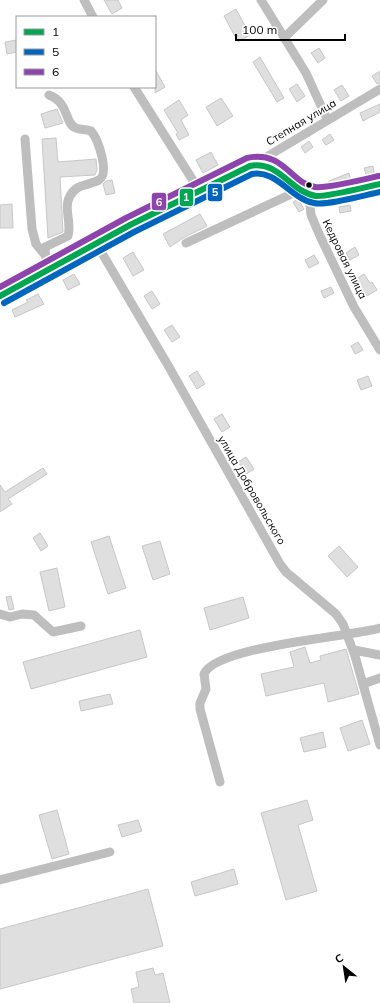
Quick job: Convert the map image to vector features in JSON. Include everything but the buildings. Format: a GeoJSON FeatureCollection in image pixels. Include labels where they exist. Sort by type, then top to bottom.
{"type":"FeatureCollection","features":[{"type":"Feature","properties":{"kind":"street"},"geometry":{"type":"LineString","coordinates":[[84,0],[92,16]]}},
{"type":"Feature","properties":{"kind":"street"},"geometry":{"type":"LineString","coordinates":[[261,0],[306,73],[327,119]]}},
{"type":"Feature","properties":{"kind":"street"},"geometry":{"type":"LineString","coordinates":[[284,38],[323,0]]}},
{"type":"Feature","properties":{"kind":"street"},"geometry":{"type":"LineString","coordinates":[[135,88],[199,190]]}},
{"type":"Feature","properties":{"kind":"street","name":"Степная улица"},"geometry":{"type":"LineString","coordinates":[[0,296],[96,243],[199,190],[253,165],[327,119],[380,89]]}},
{"type":"Feature","properties":{"kind":"street"},"geometry":{"type":"LineString","coordinates":[[45,255],[45,247],[48,244],[64,239],[68,236],[68,204],[69,198],[74,190],[81,185],[99,180],[102,176],[103,170],[100,147],[96,137],[91,131],[76,128],[71,125],[66,112],[57,99],[49,95]]}},
{"type":"Feature","properties":{"kind":"street"},"geometry":{"type":"LineString","coordinates":[[25,139],[32,229],[36,244],[45,255],[50,269]]}},
{"type":"Feature","properties":{"kind":"street"},"geometry":{"type":"LineString","coordinates":[[253,165],[268,166],[281,172],[300,190],[309,195],[318,196],[380,184]]}},
{"type":"Feature","properties":{"kind":"street"},"geometry":{"type":"LineString","coordinates":[[186,243],[300,190]]}},
{"type":"Feature","properties":{"kind":"street","name":"Кедровая улица"},"geometry":{"type":"LineString","coordinates":[[309,195],[311,215],[320,236],[354,307],[380,350]]}},
{"type":"Feature","properties":{"kind":"street","name":"улица Добровольского"},"geometry":{"type":"LineString","coordinates":[[96,243],[169,367],[280,564],[286,572],[336,614],[348,634],[354,650],[380,745]]}},
{"type":"Feature","properties":{"kind":"street"},"geometry":{"type":"LineString","coordinates":[[0,614],[10,616],[22,614],[34,615],[53,632],[81,626]]}},
{"type":"Feature","properties":{"kind":"street"},"geometry":{"type":"LineString","coordinates":[[220,782],[200,709],[200,704],[205,694],[204,674],[206,669],[218,661],[287,643],[380,628]]}},
{"type":"Feature","properties":{"kind":"street"},"geometry":{"type":"LineString","coordinates":[[354,650],[380,655]]}},
{"type":"Feature","properties":{"kind":"street"},"geometry":{"type":"LineString","coordinates":[[363,684],[380,678]]}},
{"type":"Feature","properties":{"kind":"street"},"geometry":{"type":"LineString","coordinates":[[0,880],[110,852]]}},
{"type":"Feature","properties":{"kind":"transit line","name":"6"},"geometry":{"type":"LineString","coordinates":[[0,287],[126,218],[247,158],[260,157],[270,159],[286,168],[299,180],[315,187],[336,185],[379,176]]}},
{"type":"Feature","properties":{"kind":"transit line","name":"1"},"geometry":{"type":"LineString","coordinates":[[0,296],[130,225],[250,166],[260,165],[269,168],[277,172],[299,189],[316,196],[380,184]]}},
{"type":"Feature","properties":{"kind":"transit line","name":"5"},"geometry":{"type":"LineString","coordinates":[[4,303],[134,232],[252,174],[269,176],[298,196],[320,204],[380,192]]}}]}
